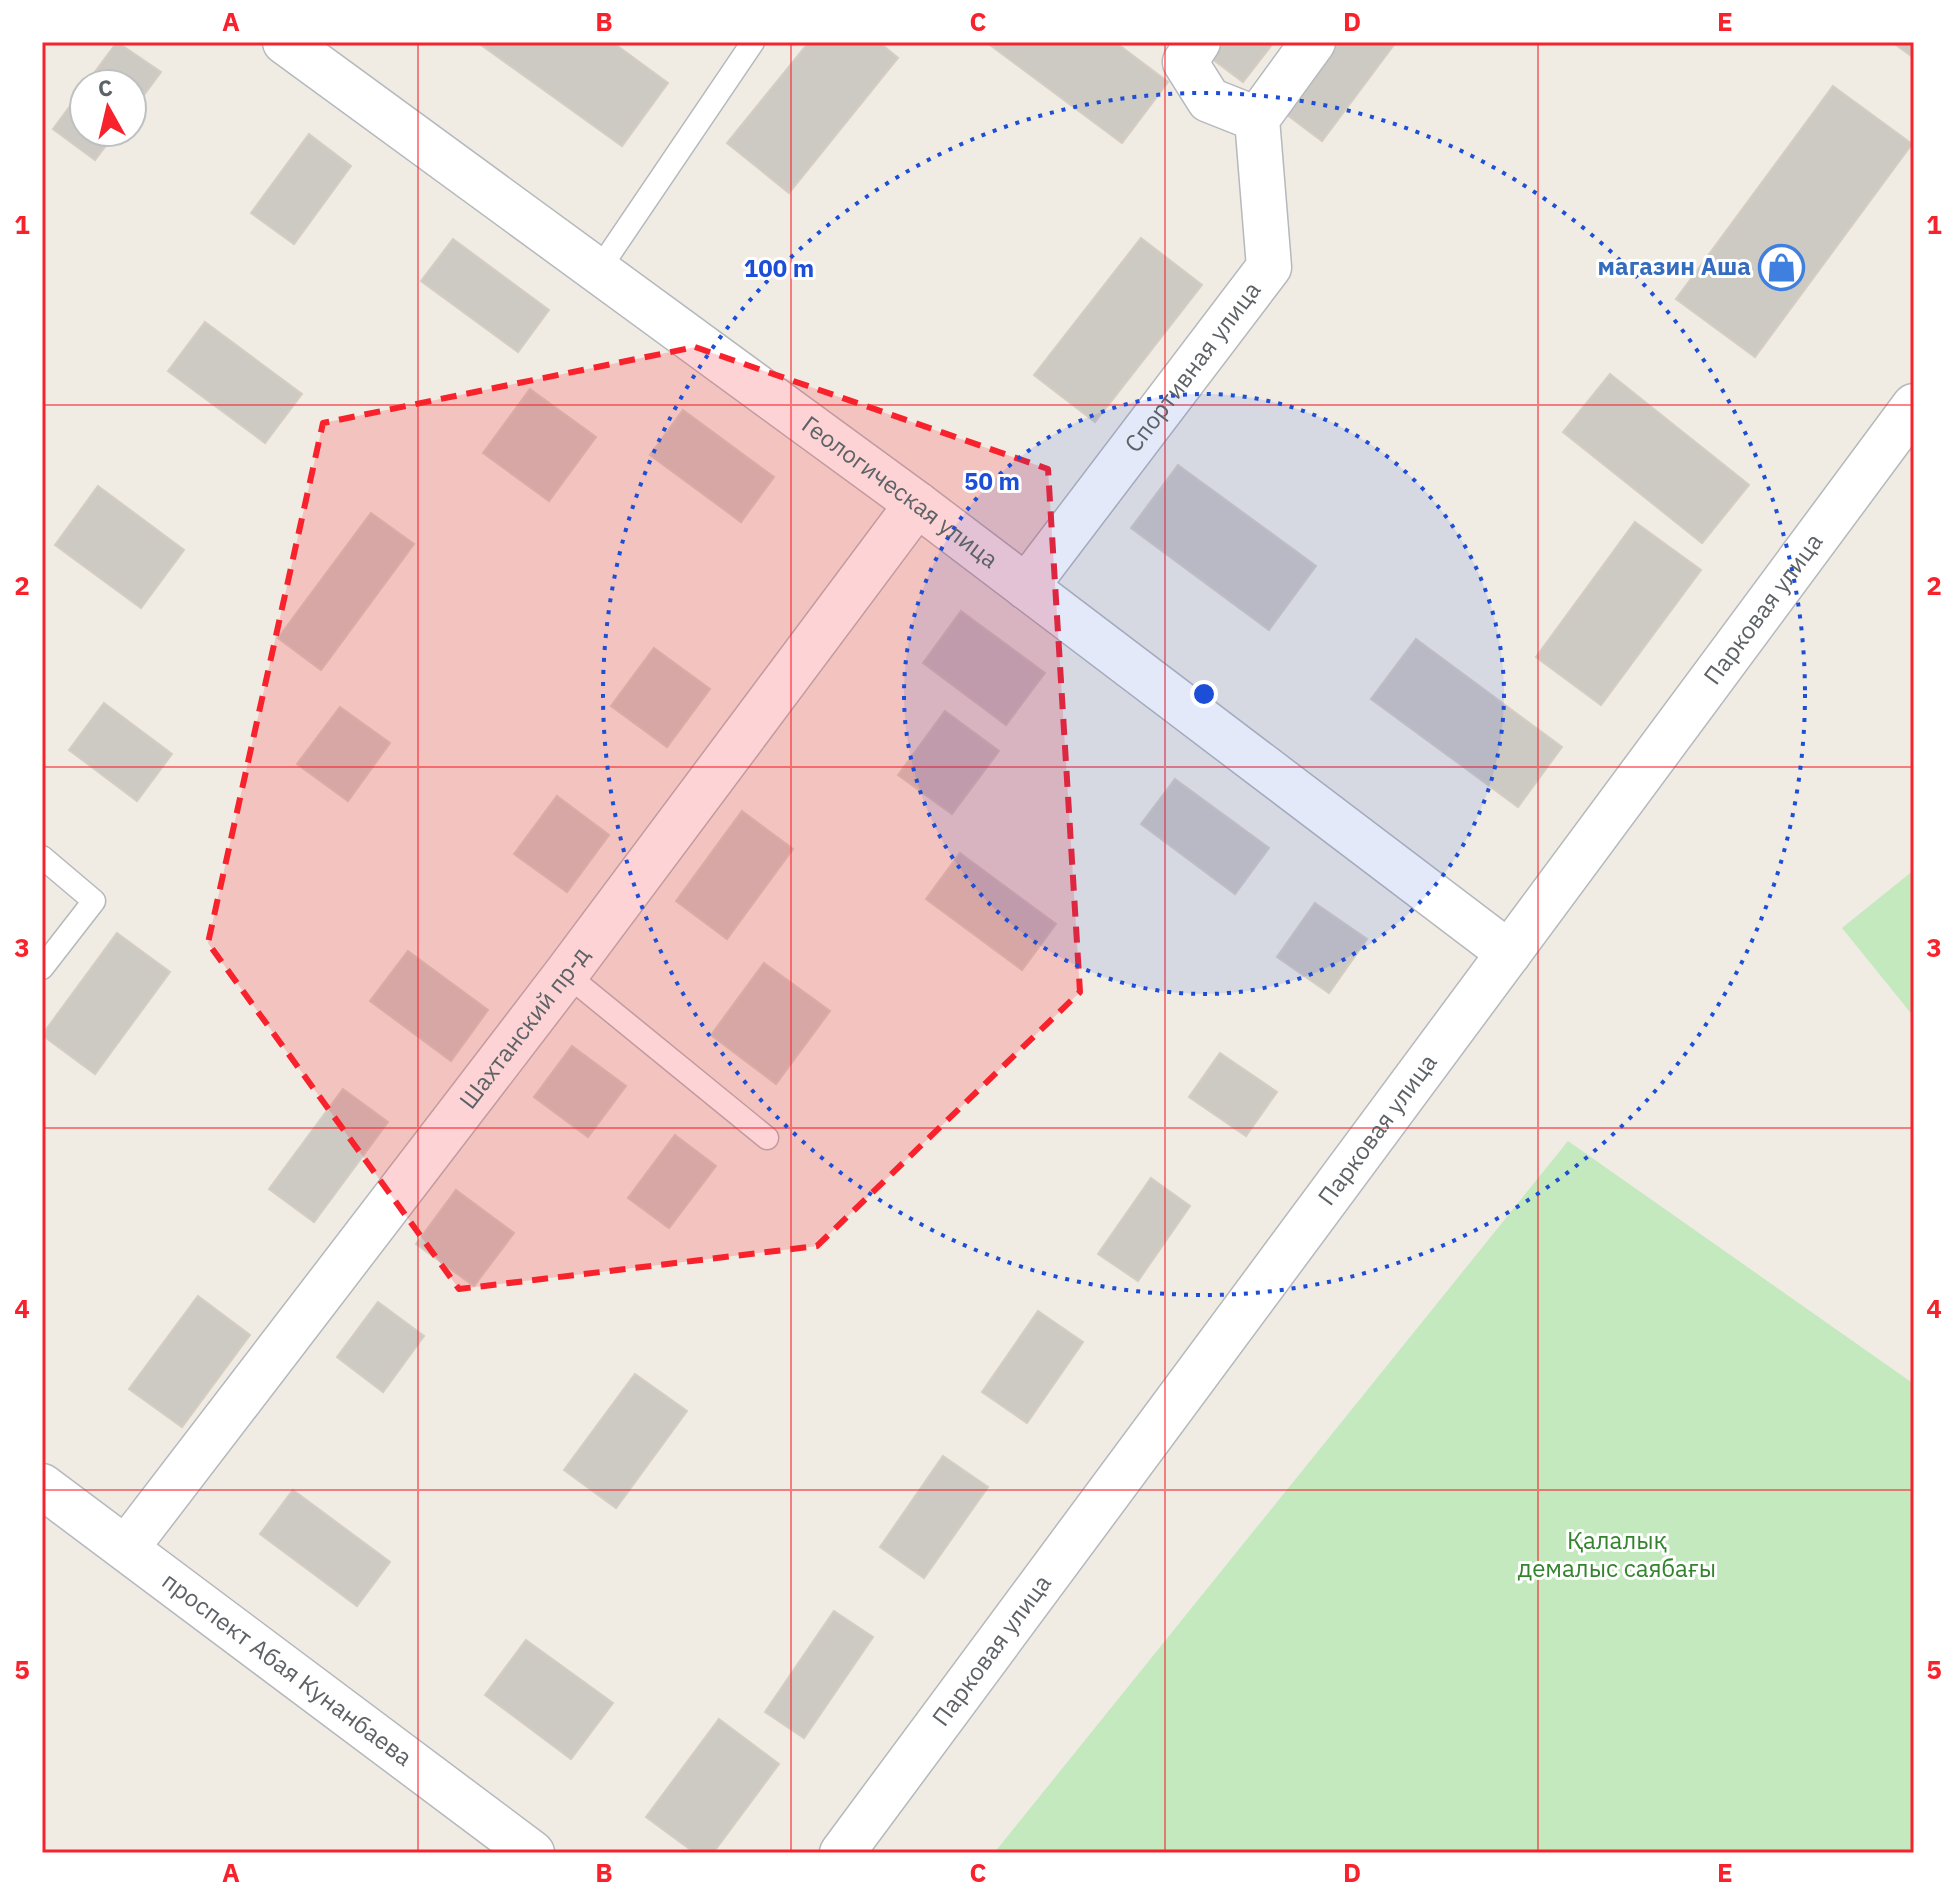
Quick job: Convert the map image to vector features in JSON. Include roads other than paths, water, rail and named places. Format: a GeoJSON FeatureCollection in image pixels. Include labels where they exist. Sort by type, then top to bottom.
{"type":"FeatureCollection","features":[{"type":"Feature","properties":{"kind":"street","name":"Геологическая улица"},"geometry":{"type":"LineString","coordinates":[[285,42],[917,504],[1509,953]]}},
{"type":"Feature","properties":{"kind":"street"},"geometry":{"type":"LineString","coordinates":[[1198,42],[1185,62],[1209,100],[1257,119],[1313,42]]}},
{"type":"Feature","properties":{"kind":"street","name":"Спортивная улица"},"geometry":{"type":"LineString","coordinates":[[1026,587],[1269,267],[1257,119]]}},
{"type":"Feature","properties":{"kind":"street","name":"Парковая улица"},"geometry":{"type":"LineString","coordinates":[[842,1853],[1914,406]]}},
{"type":"Feature","properties":{"kind":"street","name":"Шахтанский пр-д"},"geometry":{"type":"LineString","coordinates":[[127,1547],[566,974],[917,504]]}},
{"type":"Feature","properties":{"kind":"street","name":"проспект Абая Кунанбаева"},"geometry":{"type":"LineString","coordinates":[[42,1486],[532,1853]]}},
{"type":"Feature","properties":{"kind":"lane"},"geometry":{"type":"LineString","coordinates":[[598,271],[753,42]]}},
{"type":"Feature","properties":{"kind":"lane"},"geometry":{"type":"LineString","coordinates":[[42,857],[94,901],[42,968]]}},
{"type":"Feature","properties":{"kind":"lane"},"geometry":{"type":"LineString","coordinates":[[566,974],[767,1138]]}},
{"type":"Feature","properties":{"kind":"place","name":"магазин Аша"},"geometry":{"type":"Point","coordinates":[1782,267]}},
{"type":"Feature","properties":{"kind":"park label","name":"Қалалық демалыс саябағы"},"geometry":{"type":"Point","coordinates":[1617,1555]}}]}
